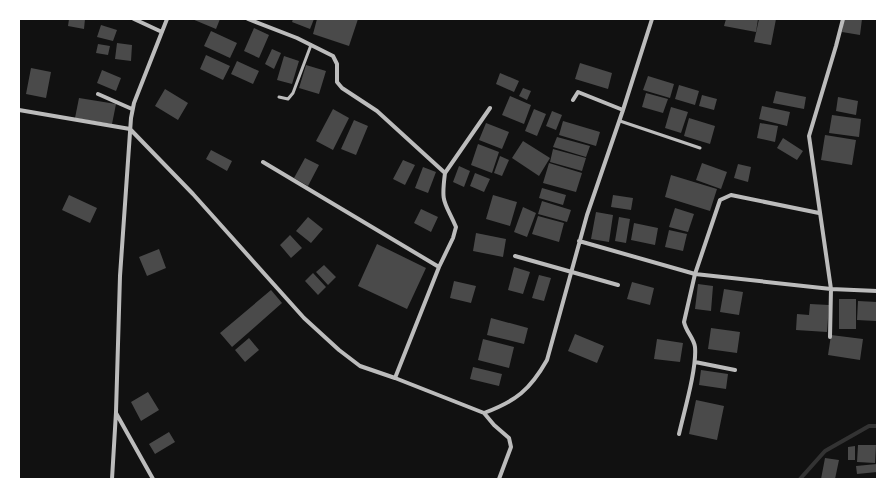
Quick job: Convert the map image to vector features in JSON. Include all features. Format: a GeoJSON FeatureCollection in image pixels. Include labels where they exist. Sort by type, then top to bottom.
{"type":"FeatureCollection","features":[{"type":"Feature","properties":{"kind":"street"},"geometry":{"type":"LineString","coordinates":[[134,19],[162,32]]}},
{"type":"Feature","properties":{"kind":"street"},"geometry":{"type":"LineString","coordinates":[[112,479],[116,412],[120,276],[132,109],[167,19]]}},
{"type":"Feature","properties":{"kind":"street"},"geometry":{"type":"LineString","coordinates":[[248,19],[311,45],[333,56],[337,64],[337,82],[342,88],[377,111],[445,173]]}},
{"type":"Feature","properties":{"kind":"street"},"geometry":{"type":"LineString","coordinates":[[484,413],[514,399],[536,380],[547,360],[579,241],[620,121],[652,19]]}},
{"type":"Feature","properties":{"kind":"street"},"geometry":{"type":"LineString","coordinates":[[830,337],[831,289],[819,213],[810,130],[843,19]]}},
{"type":"Feature","properties":{"kind":"street"},"geometry":{"type":"LineString","coordinates":[[573,100],[578,92],[623,110]]}},
{"type":"Feature","properties":{"kind":"street"},"geometry":{"type":"LineString","coordinates":[[98,94],[132,109]]}},
{"type":"Feature","properties":{"kind":"street"},"geometry":{"type":"LineString","coordinates":[[395,378],[439,267],[453,238],[456,227],[443,202],[442,196],[445,173],[490,108]]}},
{"type":"Feature","properties":{"kind":"street"},"geometry":{"type":"LineString","coordinates":[[19,110],[130,129],[193,194],[304,318],[339,350],[360,366],[484,413],[494,425],[509,438],[511,446],[500,479]]}},
{"type":"Feature","properties":{"kind":"street"},"geometry":{"type":"LineString","coordinates":[[263,162],[439,267]]}},
{"type":"Feature","properties":{"kind":"street"},"geometry":{"type":"LineString","coordinates":[[679,434],[695,362],[695,346],[685,330],[684,322],[695,274],[716,207],[720,200],[724,196],[731,195],[819,213]]}},
{"type":"Feature","properties":{"kind":"street"},"geometry":{"type":"LineString","coordinates":[[579,241],[695,274],[831,289],[877,291]]}},
{"type":"Feature","properties":{"kind":"street"},"geometry":{"type":"LineString","coordinates":[[515,256],[618,285]]}},
{"type":"Feature","properties":{"kind":"street"},"geometry":{"type":"LineString","coordinates":[[695,362],[735,370]]}},
{"type":"Feature","properties":{"kind":"street"},"geometry":{"type":"LineString","coordinates":[[116,412],[153,479]]}},
{"type":"Feature","properties":{"kind":"lane"},"geometry":{"type":"LineString","coordinates":[[279,97],[288,99],[293,94],[311,45]]}},
{"type":"Feature","properties":{"kind":"lane"},"geometry":{"type":"LineString","coordinates":[[620,121],[700,148]]}},
{"type":"Feature","properties":{"kind":"building"},"geometry":{"type":"Polygon","coordinates":[[[69,19],[85,19],[84,29],[68,26],[69,19]]]}},
{"type":"Feature","properties":{"kind":"building"},"geometry":{"type":"Polygon","coordinates":[[[192,19],[220,19],[216,29],[192,19]]]}},
{"type":"Feature","properties":{"kind":"building"},"geometry":{"type":"Polygon","coordinates":[[[293,19],[314,19],[310,29],[292,22],[293,19]]]}},
{"type":"Feature","properties":{"kind":"building"},"geometry":{"type":"Polygon","coordinates":[[[317,19],[358,19],[349,46],[313,34],[317,19]]]}},
{"type":"Feature","properties":{"kind":"building"},"geometry":{"type":"Polygon","coordinates":[[[726,19],[758,19],[756,32],[724,26],[726,19]]]}},
{"type":"Feature","properties":{"kind":"building"},"geometry":{"type":"Polygon","coordinates":[[[759,19],[776,19],[771,45],[754,42],[759,19]]]}},
{"type":"Feature","properties":{"kind":"building"},"geometry":{"type":"Polygon","coordinates":[[[844,19],[862,19],[860,35],[842,32],[844,19]]]}},
{"type":"Feature","properties":{"kind":"building"},"geometry":{"type":"Polygon","coordinates":[[[101,25],[117,30],[113,41],[97,37],[101,25]]]}},
{"type":"Feature","properties":{"kind":"building"},"geometry":{"type":"Polygon","coordinates":[[[254,28],[269,35],[259,58],[244,51],[254,28]]]}},
{"type":"Feature","properties":{"kind":"building"},"geometry":{"type":"Polygon","coordinates":[[[211,31],[237,43],[230,58],[204,46],[211,31]]]}},
{"type":"Feature","properties":{"kind":"building"},"geometry":{"type":"Polygon","coordinates":[[[117,43],[132,45],[131,61],[115,59],[117,43]]]}},
{"type":"Feature","properties":{"kind":"building"},"geometry":{"type":"Polygon","coordinates":[[[98,44],[110,46],[108,55],[96,53],[98,44]]]}},
{"type":"Feature","properties":{"kind":"building"},"geometry":{"type":"Polygon","coordinates":[[[272,49],[281,53],[274,69],[265,64],[272,49]]]}},
{"type":"Feature","properties":{"kind":"building"},"geometry":{"type":"Polygon","coordinates":[[[206,55],[230,66],[223,80],[200,69],[206,55]]]}},
{"type":"Feature","properties":{"kind":"building"},"geometry":{"type":"Polygon","coordinates":[[[284,56],[299,61],[292,84],[277,80],[284,56]]]}},
{"type":"Feature","properties":{"kind":"building"},"geometry":{"type":"Polygon","coordinates":[[[237,61],[259,71],[253,84],[231,74],[237,61]]]}},
{"type":"Feature","properties":{"kind":"building"},"geometry":{"type":"Polygon","coordinates":[[[580,63],[612,73],[608,89],[575,79],[580,63]]]}},
{"type":"Feature","properties":{"kind":"building"},"geometry":{"type":"Polygon","coordinates":[[[306,65],[326,71],[319,94],[299,88],[306,65]]]}},
{"type":"Feature","properties":{"kind":"building"},"geometry":{"type":"Polygon","coordinates":[[[31,68],[51,72],[46,98],[26,94],[31,68]]]}},
{"type":"Feature","properties":{"kind":"building"},"geometry":{"type":"Polygon","coordinates":[[[102,70],[121,78],[116,91],[97,83],[102,70]]]}},
{"type":"Feature","properties":{"kind":"building"},"geometry":{"type":"Polygon","coordinates":[[[500,73],[519,81],[514,92],[496,84],[500,73]]]}},
{"type":"Feature","properties":{"kind":"building"},"geometry":{"type":"Polygon","coordinates":[[[648,76],[674,84],[670,98],[643,90],[648,76]]]}},
{"type":"Feature","properties":{"kind":"building"},"geometry":{"type":"Polygon","coordinates":[[[679,85],[699,91],[695,105],[675,99],[679,85]]]}},
{"type":"Feature","properties":{"kind":"building"},"geometry":{"type":"Polygon","coordinates":[[[523,88],[531,91],[527,100],[519,96],[523,88]]]}},
{"type":"Feature","properties":{"kind":"building"},"geometry":{"type":"Polygon","coordinates":[[[165,89],[188,103],[178,120],[155,106],[165,89]]]}},
{"type":"Feature","properties":{"kind":"building"},"geometry":{"type":"Polygon","coordinates":[[[776,91],[806,97],[804,109],[773,103],[776,91]]]}},
{"type":"Feature","properties":{"kind":"building"},"geometry":{"type":"Polygon","coordinates":[[[646,93],[668,99],[663,113],[642,107],[646,93]]]}},
{"type":"Feature","properties":{"kind":"building"},"geometry":{"type":"Polygon","coordinates":[[[702,95],[717,99],[714,110],[699,106],[702,95]]]}},
{"type":"Feature","properties":{"kind":"building"},"geometry":{"type":"Polygon","coordinates":[[[510,96],[531,105],[524,124],[502,115],[510,96]]]}},
{"type":"Feature","properties":{"kind":"building"},"geometry":{"type":"Polygon","coordinates":[[[838,97],[858,101],[856,115],[836,111],[838,97]]]}},
{"type":"Feature","properties":{"kind":"building"},"geometry":{"type":"Polygon","coordinates":[[[79,98],[116,104],[112,124],[75,118],[79,98]]]}},
{"type":"Feature","properties":{"kind":"building"},"geometry":{"type":"Polygon","coordinates":[[[762,106],[790,112],[787,126],[759,119],[762,106]]]}},
{"type":"Feature","properties":{"kind":"building"},"geometry":{"type":"Polygon","coordinates":[[[671,107],[688,112],[681,133],[665,128],[671,107]]]}},
{"type":"Feature","properties":{"kind":"building"},"geometry":{"type":"Polygon","coordinates":[[[333,109],[349,118],[333,150],[316,141],[333,109]]]}},
{"type":"Feature","properties":{"kind":"building"},"geometry":{"type":"Polygon","coordinates":[[[534,109],[546,114],[537,136],[525,131],[534,109]]]}},
{"type":"Feature","properties":{"kind":"building"},"geometry":{"type":"Polygon","coordinates":[[[552,111],[562,115],[556,130],[546,126],[552,111]]]}},
{"type":"Feature","properties":{"kind":"building"},"geometry":{"type":"Polygon","coordinates":[[[832,115],[861,119],[859,137],[829,133],[832,115]]]}},
{"type":"Feature","properties":{"kind":"building"},"geometry":{"type":"Polygon","coordinates":[[[689,118],[715,126],[710,144],[684,136],[689,118]]]}},
{"type":"Feature","properties":{"kind":"building"},"geometry":{"type":"Polygon","coordinates":[[[354,120],[368,126],[356,155],[341,149],[354,120]]]}},
{"type":"Feature","properties":{"kind":"building"},"geometry":{"type":"Polygon","coordinates":[[[563,121],[600,132],[596,146],[559,135],[563,121]]]}},
{"type":"Feature","properties":{"kind":"building"},"geometry":{"type":"Polygon","coordinates":[[[486,123],[509,132],[502,149],[479,140],[486,123]]]}},
{"type":"Feature","properties":{"kind":"building"},"geometry":{"type":"Polygon","coordinates":[[[760,123],[778,126],[775,142],[757,138],[760,123]]]}},
{"type":"Feature","properties":{"kind":"building"},"geometry":{"type":"Polygon","coordinates":[[[825,135],[856,140],[852,165],[821,160],[825,135]]]}},
{"type":"Feature","properties":{"kind":"building"},"geometry":{"type":"Polygon","coordinates":[[[557,137],[590,146],[586,157],[553,147],[557,137]]]}},
{"type":"Feature","properties":{"kind":"building"},"geometry":{"type":"Polygon","coordinates":[[[783,138],[803,151],[797,160],[777,148],[783,138]]]}},
{"type":"Feature","properties":{"kind":"building"},"geometry":{"type":"Polygon","coordinates":[[[523,141],[550,158],[539,176],[512,158],[523,141]]]}},
{"type":"Feature","properties":{"kind":"building"},"geometry":{"type":"Polygon","coordinates":[[[478,144],[499,152],[492,173],[471,165],[478,144]]]}},
{"type":"Feature","properties":{"kind":"building"},"geometry":{"type":"Polygon","coordinates":[[[553,149],[586,158],[582,171],[550,162],[553,149]]]}},
{"type":"Feature","properties":{"kind":"building"},"geometry":{"type":"Polygon","coordinates":[[[211,150],[232,161],[227,171],[206,159],[211,150]]]}},
{"type":"Feature","properties":{"kind":"building"},"geometry":{"type":"Polygon","coordinates":[[[500,156],[509,160],[502,176],[494,173],[500,156]]]}},
{"type":"Feature","properties":{"kind":"building"},"geometry":{"type":"Polygon","coordinates":[[[305,158],[319,165],[308,186],[294,178],[305,158]]]}},
{"type":"Feature","properties":{"kind":"building"},"geometry":{"type":"Polygon","coordinates":[[[403,160],[415,165],[405,185],[393,179],[403,160]]]}},
{"type":"Feature","properties":{"kind":"building"},"geometry":{"type":"Polygon","coordinates":[[[549,163],[582,173],[576,192],[543,183],[549,163]]]}},
{"type":"Feature","properties":{"kind":"building"},"geometry":{"type":"Polygon","coordinates":[[[702,163],[727,172],[721,189],[696,180],[702,163]]]}},
{"type":"Feature","properties":{"kind":"building"},"geometry":{"type":"Polygon","coordinates":[[[738,164],[751,167],[748,182],[734,178],[738,164]]]}},
{"type":"Feature","properties":{"kind":"building"},"geometry":{"type":"Polygon","coordinates":[[[459,166],[470,171],[464,187],[453,182],[459,166]]]}},
{"type":"Feature","properties":{"kind":"building"},"geometry":{"type":"Polygon","coordinates":[[[423,167],[436,172],[428,193],[415,188],[423,167]]]}},
{"type":"Feature","properties":{"kind":"building"},"geometry":{"type":"Polygon","coordinates":[[[475,173],[490,179],[484,192],[470,186],[475,173]]]}},
{"type":"Feature","properties":{"kind":"building"},"geometry":{"type":"Polygon","coordinates":[[[671,175],[717,189],[710,211],[665,197],[671,175]]]}},
{"type":"Feature","properties":{"kind":"building"},"geometry":{"type":"Polygon","coordinates":[[[542,188],[566,195],[563,205],[539,198],[542,188]]]}},
{"type":"Feature","properties":{"kind":"building"},"geometry":{"type":"Polygon","coordinates":[[[69,195],[97,208],[90,223],[62,210],[69,195]]]}},
{"type":"Feature","properties":{"kind":"building"},"geometry":{"type":"Polygon","coordinates":[[[493,195],[517,202],[510,226],[486,219],[493,195]]]}},
{"type":"Feature","properties":{"kind":"building"},"geometry":{"type":"Polygon","coordinates":[[[613,195],[633,198],[631,210],[611,207],[613,195]]]}},
{"type":"Feature","properties":{"kind":"building"},"geometry":{"type":"Polygon","coordinates":[[[542,201],[571,210],[567,222],[538,214],[542,201]]]}},
{"type":"Feature","properties":{"kind":"building"},"geometry":{"type":"Polygon","coordinates":[[[523,207],[536,213],[527,237],[514,232],[523,207]]]}},
{"type":"Feature","properties":{"kind":"building"},"geometry":{"type":"Polygon","coordinates":[[[675,208],[694,214],[688,232],[669,227],[675,208]]]}},
{"type":"Feature","properties":{"kind":"building"},"geometry":{"type":"Polygon","coordinates":[[[421,209],[438,217],[431,232],[414,223],[421,209]]]}},
{"type":"Feature","properties":{"kind":"building"},"geometry":{"type":"Polygon","coordinates":[[[596,212],[613,215],[609,242],[591,239],[596,212]]]}},
{"type":"Feature","properties":{"kind":"building"},"geometry":{"type":"Polygon","coordinates":[[[538,216],[564,223],[559,242],[532,234],[538,216]]]}},
{"type":"Feature","properties":{"kind":"building"},"geometry":{"type":"Polygon","coordinates":[[[308,217],[323,229],[311,243],[296,231],[308,217]]]}},
{"type":"Feature","properties":{"kind":"building"},"geometry":{"type":"Polygon","coordinates":[[[619,217],[630,219],[626,243],[615,241],[619,217]]]}},
{"type":"Feature","properties":{"kind":"building"},"geometry":{"type":"Polygon","coordinates":[[[634,223],[658,228],[655,245],[631,240],[634,223]]]}},
{"type":"Feature","properties":{"kind":"building"},"geometry":{"type":"Polygon","coordinates":[[[669,230],[687,234],[683,251],[665,247],[669,230]]]}},
{"type":"Feature","properties":{"kind":"building"},"geometry":{"type":"Polygon","coordinates":[[[476,233],[506,239],[503,257],[473,251],[476,233]]]}},
{"type":"Feature","properties":{"kind":"building"},"geometry":{"type":"Polygon","coordinates":[[[290,235],[302,248],[291,258],[280,245],[290,235]]]}},
{"type":"Feature","properties":{"kind":"building"},"geometry":{"type":"Polygon","coordinates":[[[377,244],[426,268],[407,309],[358,286],[377,244]]]}},
{"type":"Feature","properties":{"kind":"building"},"geometry":{"type":"Polygon","coordinates":[[[159,249],[166,268],[147,276],[139,257],[159,249]]]}},
{"type":"Feature","properties":{"kind":"building"},"geometry":{"type":"Polygon","coordinates":[[[324,265],[336,277],[328,285],[316,272],[324,265]]]}},
{"type":"Feature","properties":{"kind":"building"},"geometry":{"type":"Polygon","coordinates":[[[514,267],[530,272],[523,294],[508,290],[514,267]]]}},
{"type":"Feature","properties":{"kind":"building"},"geometry":{"type":"Polygon","coordinates":[[[313,273],[326,287],[318,295],[305,281],[313,273]]]}},
{"type":"Feature","properties":{"kind":"building"},"geometry":{"type":"Polygon","coordinates":[[[539,275],[551,278],[544,301],[532,298],[539,275]]]}},
{"type":"Feature","properties":{"kind":"building"},"geometry":{"type":"Polygon","coordinates":[[[454,281],[476,286],[471,303],[450,298],[454,281]]]}},
{"type":"Feature","properties":{"kind":"building"},"geometry":{"type":"Polygon","coordinates":[[[632,282],[654,288],[650,305],[627,299],[632,282]]]}},
{"type":"Feature","properties":{"kind":"building"},"geometry":{"type":"Polygon","coordinates":[[[698,284],[713,286],[711,311],[695,309],[698,284]]]}},
{"type":"Feature","properties":{"kind":"building"},"geometry":{"type":"Polygon","coordinates":[[[724,289],[743,292],[739,315],[720,312],[724,289]]]}},
{"type":"Feature","properties":{"kind":"building"},"geometry":{"type":"Polygon","coordinates":[[[271,290],[282,303],[232,347],[220,333],[271,290]]]}},
{"type":"Feature","properties":{"kind":"building"},"geometry":{"type":"Polygon","coordinates":[[[839,299],[856,299],[856,329],[839,329],[839,299]]]}},
{"type":"Feature","properties":{"kind":"building"},"geometry":{"type":"Polygon","coordinates":[[[858,301],[877,302],[876,321],[857,320],[858,301]]]}},
{"type":"Feature","properties":{"kind":"building"},"geometry":{"type":"Polygon","coordinates":[[[810,304],[829,305],[827,332],[796,330],[797,314],[809,315],[810,304]]]}},
{"type":"Feature","properties":{"kind":"building"},"geometry":{"type":"Polygon","coordinates":[[[491,318],[528,328],[524,344],[487,335],[491,318]]]}},
{"type":"Feature","properties":{"kind":"building"},"geometry":{"type":"Polygon","coordinates":[[[711,328],[740,332],[737,353],[708,349],[711,328]]]}},
{"type":"Feature","properties":{"kind":"building"},"geometry":{"type":"Polygon","coordinates":[[[575,334],[604,346],[597,363],[568,351],[575,334]]]}},
{"type":"Feature","properties":{"kind":"building"},"geometry":{"type":"Polygon","coordinates":[[[831,335],[863,339],[860,360],[828,355],[831,335]]]}},
{"type":"Feature","properties":{"kind":"building"},"geometry":{"type":"Polygon","coordinates":[[[249,338],[259,350],[245,362],[235,350],[249,338]]]}},
{"type":"Feature","properties":{"kind":"building"},"geometry":{"type":"Polygon","coordinates":[[[483,339],[514,347],[509,368],[478,360],[483,339]]]}},
{"type":"Feature","properties":{"kind":"building"},"geometry":{"type":"Polygon","coordinates":[[[657,339],[683,343],[680,362],[654,359],[657,339]]]}},
{"type":"Feature","properties":{"kind":"building"},"geometry":{"type":"Polygon","coordinates":[[[473,367],[502,374],[499,386],[470,379],[473,367]]]}},
{"type":"Feature","properties":{"kind":"building"},"geometry":{"type":"Polygon","coordinates":[[[701,370],[728,374],[726,389],[699,385],[701,370]]]}},
{"type":"Feature","properties":{"kind":"building"},"geometry":{"type":"Polygon","coordinates":[[[148,392],[159,410],[141,421],[131,402],[148,392]]]}},
{"type":"Feature","properties":{"kind":"building"},"geometry":{"type":"Polygon","coordinates":[[[696,400],[724,406],[717,440],[689,434],[696,400]]]}},
{"type":"Feature","properties":{"kind":"building"},"geometry":{"type":"Polygon","coordinates":[[[169,432],[175,442],[155,454],[149,444],[169,432]]]}},
{"type":"Feature","properties":{"kind":"building"},"geometry":{"type":"Polygon","coordinates":[[[858,445],[876,445],[875,463],[857,462],[858,445]]]}},
{"type":"Feature","properties":{"kind":"building"},"geometry":{"type":"Polygon","coordinates":[[[855,446],[855,460],[848,460],[848,447],[855,446]]]}},
{"type":"Feature","properties":{"kind":"building"},"geometry":{"type":"Polygon","coordinates":[[[825,458],[839,460],[835,479],[821,479],[825,458]]]}},
{"type":"Feature","properties":{"kind":"building"},"geometry":{"type":"Polygon","coordinates":[[[877,464],[877,472],[857,474],[856,466],[877,464]]]}},
{"type":"Feature","properties":{"kind":"waterway"},"geometry":{"type":"LineString","coordinates":[[800,479],[825,451],[869,426],[877,426]]}}]}
